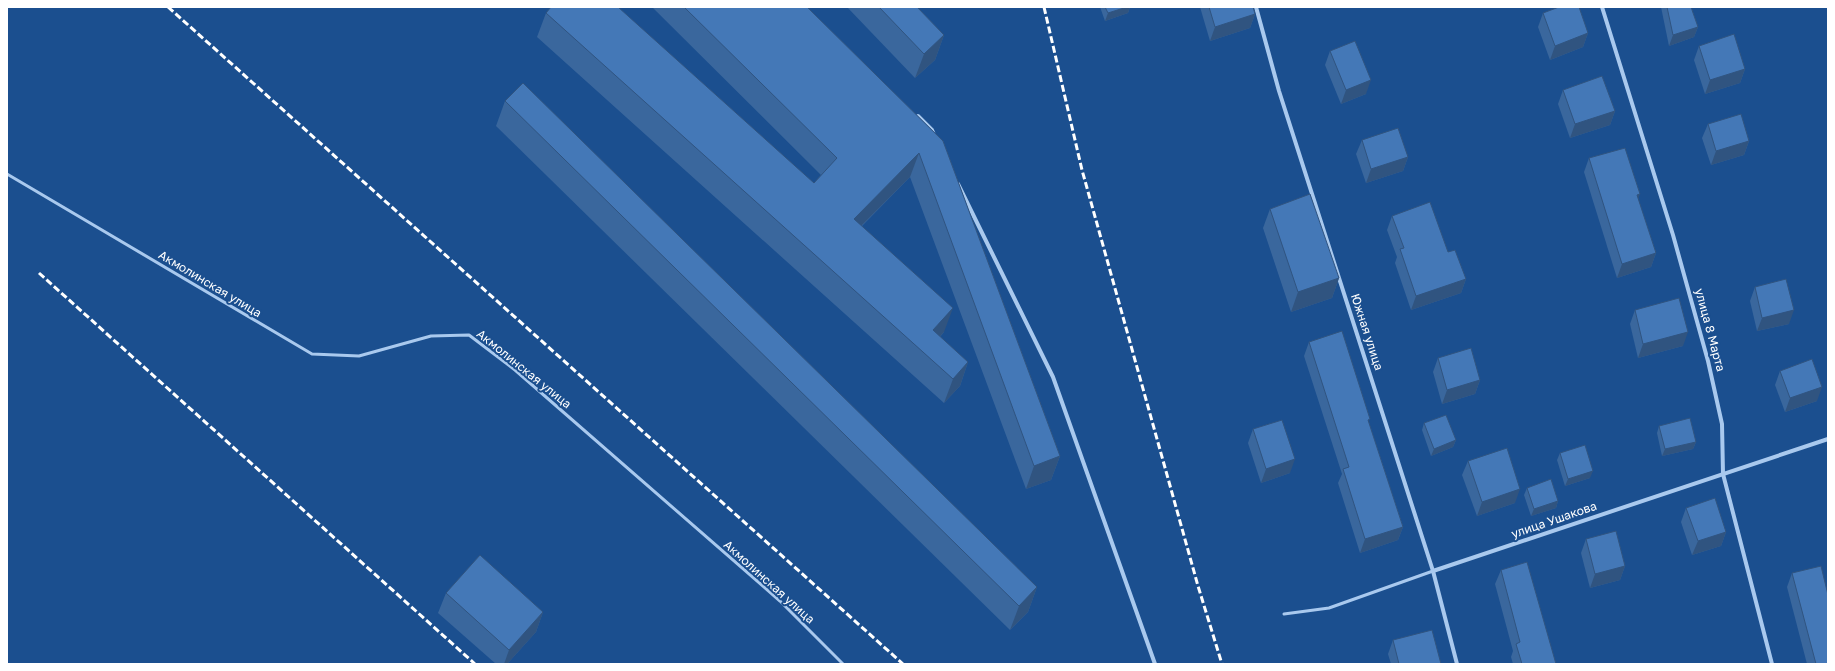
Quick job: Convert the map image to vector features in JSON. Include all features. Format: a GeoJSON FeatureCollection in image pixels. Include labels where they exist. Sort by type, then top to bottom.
{"type":"FeatureCollection","features":[{"type":"Feature","properties":{"kind":"street","name":"Южная улица"},"geometry":{"type":"LineString","coordinates":[[1256,7],[1279,91],[1433,571],[1456,664]]}},
{"type":"Feature","properties":{"kind":"street","name":"улица 8 Марта"},"geometry":{"type":"LineString","coordinates":[[1602,7],[1673,235],[1708,361],[1722,424],[1723,474],[1772,664]]}},
{"type":"Feature","properties":{"kind":"street"},"geometry":{"type":"LineString","coordinates":[[915,114],[932,130],[935,137]]}},
{"type":"Feature","properties":{"kind":"street"},"geometry":{"type":"LineString","coordinates":[[956,179],[1053,377],[1155,664]]}},
{"type":"Feature","properties":{"kind":"street","name":"улица Ушакова"},"geometry":{"type":"LineString","coordinates":[[1433,571],[1828,439]]}},
{"type":"Feature","properties":{"kind":"lane","name":"Акмолинская улица"},"geometry":{"type":"LineString","coordinates":[[7,174],[312,354],[358,356],[431,336],[469,335],[515,370],[780,601],[843,664]]}},
{"type":"Feature","properties":{"kind":"lane","name":"улица Ушакова"},"geometry":{"type":"LineString","coordinates":[[1284,614],[1329,608],[1433,571]]}},
{"type":"Feature","properties":{"kind":"building"},"geometry":{"type":"Polygon","coordinates":[[[551,7],[618,7],[814,183],[837,158],[684,7],[807,7],[943,141],[1060,456],[1034,466],[919,153],[854,219],[953,308],[933,330],[968,362],[953,379],[546,13],[551,7]]]}},
{"type":"Feature","properties":{"kind":"building"},"geometry":{"type":"Polygon","coordinates":[[[879,7],[917,7],[944,35],[924,54],[879,7]]]}},
{"type":"Feature","properties":{"kind":"building"},"geometry":{"type":"Polygon","coordinates":[[[1105,7],[1127,7],[1108,13],[1105,7]]]}},
{"type":"Feature","properties":{"kind":"building"},"geometry":{"type":"Polygon","coordinates":[[[1209,7],[1253,7],[1255,14],[1215,27],[1209,7]]]}},
{"type":"Feature","properties":{"kind":"building"},"geometry":{"type":"Polygon","coordinates":[[[1559,7],[1579,7],[1588,33],[1555,46],[1543,13],[1559,7]]]}},
{"type":"Feature","properties":{"kind":"building"},"geometry":{"type":"Polygon","coordinates":[[[1667,7],[1691,7],[1698,27],[1673,35],[1667,7]]]}},
{"type":"Feature","properties":{"kind":"building"},"geometry":{"type":"Polygon","coordinates":[[[1734,34],[1745,69],[1710,80],[1699,46],[1734,34]]]}},
{"type":"Feature","properties":{"kind":"building"},"geometry":{"type":"Polygon","coordinates":[[[1355,41],[1371,80],[1346,90],[1330,51],[1355,41]]]}},
{"type":"Feature","properties":{"kind":"building"},"geometry":{"type":"Polygon","coordinates":[[[1602,76],[1615,111],[1575,124],[1563,90],[1602,76]]]}},
{"type":"Feature","properties":{"kind":"building"},"geometry":{"type":"Polygon","coordinates":[[[523,83],[1037,587],[1019,606],[505,101],[523,83]]]}},
{"type":"Feature","properties":{"kind":"building"},"geometry":{"type":"Polygon","coordinates":[[[1741,114],[1749,141],[1716,151],[1708,124],[1741,114]]]}},
{"type":"Feature","properties":{"kind":"building"},"geometry":{"type":"Polygon","coordinates":[[[1398,128],[1408,157],[1371,169],[1362,140],[1398,128]]]}},
{"type":"Feature","properties":{"kind":"building"},"geometry":{"type":"Polygon","coordinates":[[[1625,148],[1640,194],[1637,195],[1656,253],[1622,264],[1589,158],[1625,148]]]}},
{"type":"Feature","properties":{"kind":"building"},"geometry":{"type":"Polygon","coordinates":[[[1310,194],[1339,278],[1298,292],[1270,209],[1310,194]]]}},
{"type":"Feature","properties":{"kind":"building"},"geometry":{"type":"Polygon","coordinates":[[[1430,202],[1448,252],[1455,250],[1466,279],[1416,296],[1400,249],[1404,248],[1392,216],[1430,202]]]}},
{"type":"Feature","properties":{"kind":"building"},"geometry":{"type":"Polygon","coordinates":[[[1786,279],[1794,310],[1762,318],[1755,287],[1786,279]]]}},
{"type":"Feature","properties":{"kind":"building"},"geometry":{"type":"Polygon","coordinates":[[[1679,298],[1688,332],[1643,344],[1635,310],[1679,298]]]}},
{"type":"Feature","properties":{"kind":"building"},"geometry":{"type":"Polygon","coordinates":[[[1342,331],[1370,419],[1368,420],[1403,527],[1365,539],[1343,469],[1349,467],[1309,342],[1342,331]]]}},
{"type":"Feature","properties":{"kind":"building"},"geometry":{"type":"Polygon","coordinates":[[[1471,348],[1480,380],[1447,390],[1438,358],[1471,348]]]}},
{"type":"Feature","properties":{"kind":"building"},"geometry":{"type":"Polygon","coordinates":[[[1812,359],[1822,387],[1790,398],[1780,371],[1812,359]]]}},
{"type":"Feature","properties":{"kind":"building"},"geometry":{"type":"Polygon","coordinates":[[[1446,415],[1456,440],[1434,449],[1424,423],[1446,415]]]}},
{"type":"Feature","properties":{"kind":"building"},"geometry":{"type":"Polygon","coordinates":[[[1690,418],[1696,442],[1665,449],[1659,426],[1690,418]]]}},
{"type":"Feature","properties":{"kind":"building"},"geometry":{"type":"Polygon","coordinates":[[[1282,420],[1295,459],[1266,469],[1253,429],[1282,420]]]}},
{"type":"Feature","properties":{"kind":"building"},"geometry":{"type":"Polygon","coordinates":[[[1585,445],[1593,471],[1568,479],[1560,453],[1585,445]]]}},
{"type":"Feature","properties":{"kind":"building"},"geometry":{"type":"Polygon","coordinates":[[[1507,448],[1520,489],[1482,502],[1468,461],[1507,448]]]}},
{"type":"Feature","properties":{"kind":"building"},"geometry":{"type":"Polygon","coordinates":[[[1551,479],[1558,501],[1534,509],[1527,488],[1551,479]]]}},
{"type":"Feature","properties":{"kind":"building"},"geometry":{"type":"Polygon","coordinates":[[[1715,498],[1726,532],[1698,541],[1686,508],[1715,498]]]}},
{"type":"Feature","properties":{"kind":"building"},"geometry":{"type":"Polygon","coordinates":[[[1616,531],[1625,566],[1595,574],[1586,539],[1616,531]]]}},
{"type":"Feature","properties":{"kind":"building"},"geometry":{"type":"Polygon","coordinates":[[[480,555],[543,612],[509,650],[446,593],[480,555]]]}},
{"type":"Feature","properties":{"kind":"building"},"geometry":{"type":"Polygon","coordinates":[[[1527,562],[1556,664],[1522,664],[1516,644],[1520,642],[1501,570],[1527,562]]]}},
{"type":"Feature","properties":{"kind":"building"},"geometry":{"type":"Polygon","coordinates":[[[1821,566],[1828,595],[1828,664],[1816,664],[1792,573],[1821,566]]]}},
{"type":"Feature","properties":{"kind":"building"},"geometry":{"type":"Polygon","coordinates":[[[1432,630],[1441,664],[1399,664],[1393,640],[1432,630]]]}},
{"type":"Feature","properties":{"kind":"railway"},"geometry":{"type":"LineString","coordinates":[[168,7],[903,664]]}},
{"type":"Feature","properties":{"kind":"railway"},"geometry":{"type":"LineString","coordinates":[[1044,7],[1082,170],[1198,586],[1222,664]]}},
{"type":"Feature","properties":{"kind":"railway"},"geometry":{"type":"LineString","coordinates":[[39,273],[475,664]]}}]}
